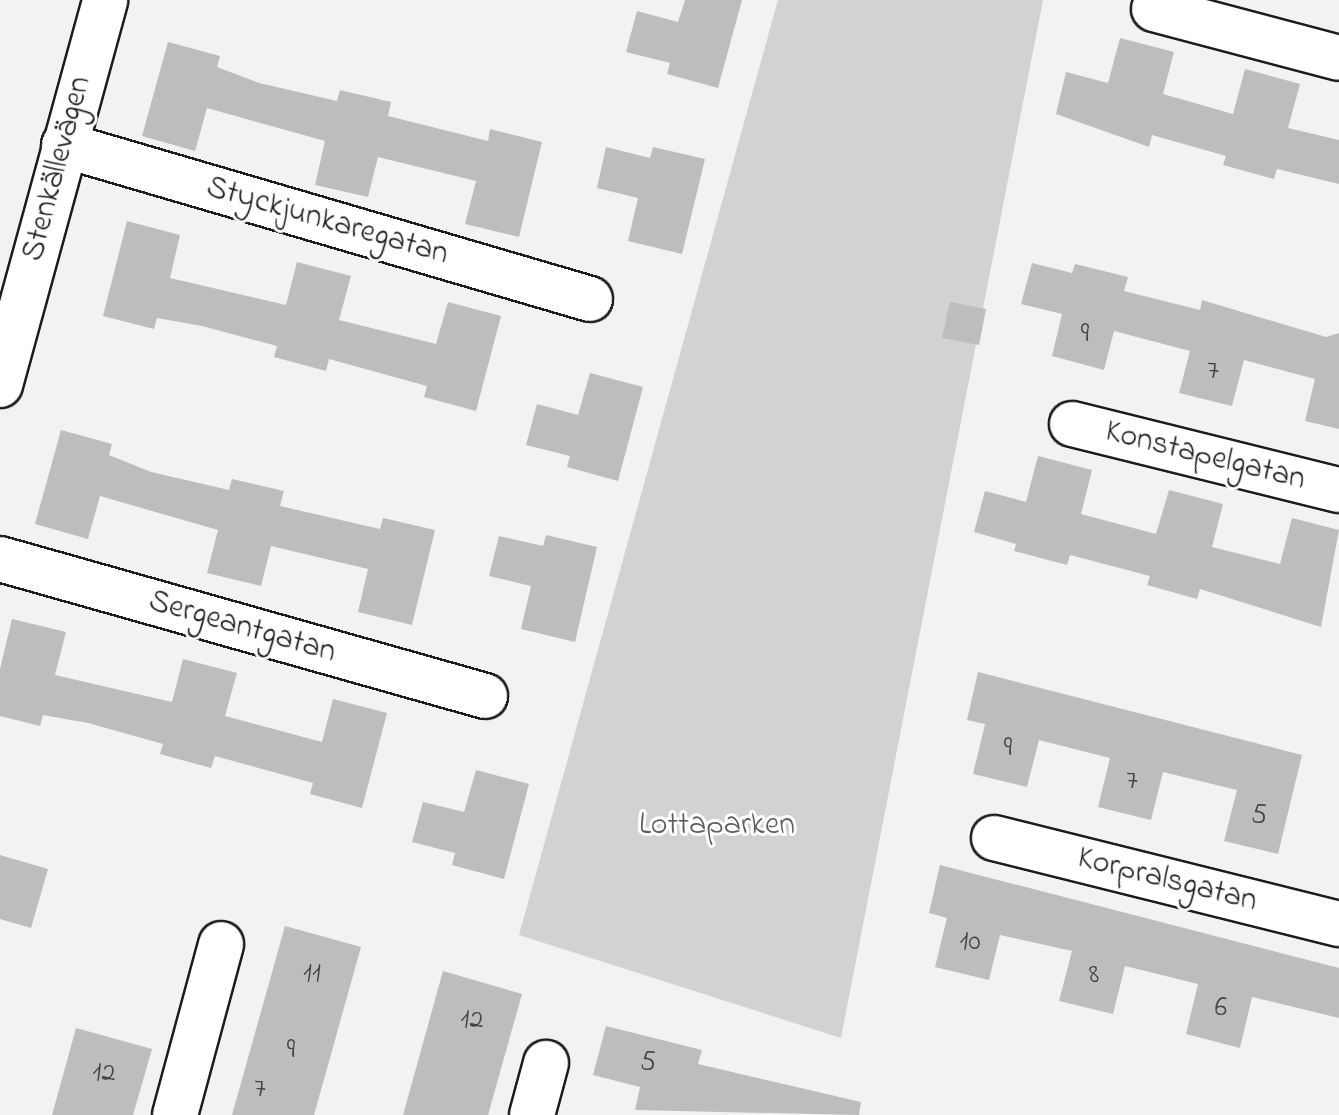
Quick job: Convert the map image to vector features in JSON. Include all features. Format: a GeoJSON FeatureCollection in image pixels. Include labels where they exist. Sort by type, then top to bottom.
{"type":"FeatureCollection","features":[{"type":"Feature","properties":{"kind":"street","name":"Stenkällevägen"},"geometry":{"type":"LineString","coordinates":[[0,385],[105,0]]}},
{"type":"Feature","properties":{"kind":"street"},"geometry":{"type":"LineString","coordinates":[[1154,9],[1339,58]]}},
{"type":"Feature","properties":{"kind":"street","name":"Styckjunkaregatan"},"geometry":{"type":"LineString","coordinates":[[64,145],[590,299]]}},
{"type":"Feature","properties":{"kind":"street","name":"Konstapelgatan"},"geometry":{"type":"LineString","coordinates":[[1072,424],[1339,490]]}},
{"type":"Feature","properties":{"kind":"street","name":"Sergeantgatan"},"geometry":{"type":"LineString","coordinates":[[0,559],[485,696]]}},
{"type":"Feature","properties":{"kind":"street","name":"Korpralsgatan"},"geometry":{"type":"LineString","coordinates":[[994,838],[1339,924]]}},
{"type":"Feature","properties":{"kind":"street"},"geometry":{"type":"LineString","coordinates":[[175,1115],[221,944]]}},
{"type":"Feature","properties":{"kind":"street"},"geometry":{"type":"LineString","coordinates":[[532,1115],[546,1063]]}},
{"type":"Feature","properties":{"kind":"green space","name":"Lottaparken"},"geometry":{"type":"Polygon","coordinates":[[[778,0],[1043,0],[841,1038],[519,935],[778,0]]]}},
{"type":"Feature","properties":{"kind":"building"},"geometry":{"type":"Polygon","coordinates":[[[685,0],[742,0],[718,88],[667,74],[670,63],[626,52],[637,11],[678,22],[685,0]]]}},
{"type":"Feature","properties":{"kind":"building"},"geometry":{"type":"Polygon","coordinates":[[[1120,38],[1174,52],[1163,94],[1233,114],[1245,69],[1300,84],[1288,128],[1339,140],[1339,184],[1277,169],[1274,179],[1223,165],[1226,156],[1152,135],[1149,147],[1056,114],[1066,72],[1108,83],[1120,38]]]}},
{"type":"Feature","properties":{"kind":"building"},"geometry":{"type":"Polygon","coordinates":[[[168,42],[220,56],[217,67],[259,83],[337,101],[340,90],[391,102],[388,116],[488,141],[490,129],[542,142],[519,237],[465,224],[476,181],[378,157],[368,197],[315,185],[325,141],[207,108],[195,151],[142,136],[168,42]]]}},
{"type":"Feature","properties":{"kind":"building"},"geometry":{"type":"Polygon","coordinates":[[[606,147],[650,158],[653,147],[705,159],[682,254],[628,241],[638,198],[597,188],[606,147]]]}},
{"type":"Feature","properties":{"kind":"building"},"geometry":{"type":"Polygon","coordinates":[[[127,221],[180,235],[170,278],[286,305],[297,262],[351,276],[339,320],[436,344],[448,302],[501,316],[476,411],[424,397],[427,386],[329,359],[326,371],[274,357],[277,346],[202,326],[157,318],[154,329],[103,316],[127,221]]]}},
{"type":"Feature","properties":{"kind":"building"},"geometry":{"type":"Polygon","coordinates":[[[1032,263],[1072,273],[1075,264],[1128,277],[1124,291],[1200,310],[1202,300],[1326,337],[1339,333],[1339,429],[1305,421],[1315,379],[1244,360],[1232,406],[1179,393],[1190,351],[1114,331],[1104,370],[1052,356],[1062,314],[1021,304],[1032,263]]]}},
{"type":"Feature","properties":{"kind":"building"},"geometry":{"type":"Polygon","coordinates":[[[950,302],[986,309],[979,345],[942,338],[950,302]]]}},
{"type":"Feature","properties":{"kind":"building"},"geometry":{"type":"Polygon","coordinates":[[[590,373],[643,387],[618,481],[567,467],[570,456],[526,445],[537,404],[578,415],[590,373]]]}},
{"type":"Feature","properties":{"kind":"building"},"geometry":{"type":"Polygon","coordinates":[[[61,430],[112,444],[109,455],[151,472],[229,490],[232,479],[284,491],[280,506],[380,529],[383,518],[435,530],[412,625],[358,612],[368,569],[271,546],[261,586],[207,573],[218,530],[100,496],[88,539],[35,524],[61,430]]]}},
{"type":"Feature","properties":{"kind":"building"},"geometry":{"type":"Polygon","coordinates":[[[1038,456],[1092,470],[1081,514],[1156,534],[1169,490],[1223,504],[1212,547],[1280,564],[1292,518],[1339,530],[1321,627],[1200,589],[1197,599],[1147,585],[1150,576],[1070,555],[1067,565],[1014,551],[1016,544],[974,532],[985,491],[1026,502],[1038,456]]]}},
{"type":"Feature","properties":{"kind":"building"},"geometry":{"type":"Polygon","coordinates":[[[546,535],[597,547],[575,642],[521,629],[531,586],[489,576],[499,536],[543,546],[546,535]]]}},
{"type":"Feature","properties":{"kind":"building"},"geometry":{"type":"Polygon","coordinates":[[[12,619],[66,632],[55,675],[172,702],[183,659],[237,673],[225,716],[322,742],[333,699],[387,713],[362,808],[310,794],[313,783],[215,756],[211,768],[160,754],[163,744],[88,723],[43,715],[40,726],[0,716],[0,669],[12,619]]]}},
{"type":"Feature","properties":{"kind":"building"},"geometry":{"type":"Polygon","coordinates":[[[978,672],[1302,755],[1278,854],[1224,841],[1237,790],[1163,772],[1151,820],[1098,807],[1110,758],[1039,740],[1027,787],[973,774],[985,724],[967,720],[978,672]]]}},
{"type":"Feature","properties":{"kind":"building"},"geometry":{"type":"Polygon","coordinates":[[[476,770],[529,784],[504,879],[452,865],[455,853],[412,842],[423,802],[464,812],[476,770]]]}},
{"type":"Feature","properties":{"kind":"building"},"geometry":{"type":"Polygon","coordinates":[[[0,855],[48,869],[31,928],[0,919],[0,855]]]}},
{"type":"Feature","properties":{"kind":"building"},"geometry":{"type":"Polygon","coordinates":[[[940,865],[1339,968],[1339,1018],[1252,997],[1240,1048],[1186,1034],[1198,984],[1125,966],[1113,1014],[1059,1001],[1072,951],[1000,935],[989,980],[935,967],[947,918],[929,913],[940,865]]]}},
{"type":"Feature","properties":{"kind":"building"},"geometry":{"type":"Polygon","coordinates":[[[285,926],[361,947],[314,1115],[232,1115],[285,926]]]}},
{"type":"Feature","properties":{"kind":"building"},"geometry":{"type":"Polygon","coordinates":[[[443,971],[522,994],[488,1115],[403,1115],[443,971]]]}},
{"type":"Feature","properties":{"kind":"building"},"geometry":{"type":"Polygon","coordinates":[[[606,1026],[702,1050],[698,1064],[861,1102],[859,1115],[635,1110],[640,1087],[593,1075],[606,1026]]]}},
{"type":"Feature","properties":{"kind":"building"},"geometry":{"type":"Polygon","coordinates":[[[76,1028],[152,1049],[133,1115],[52,1115],[76,1028]]]}}]}
